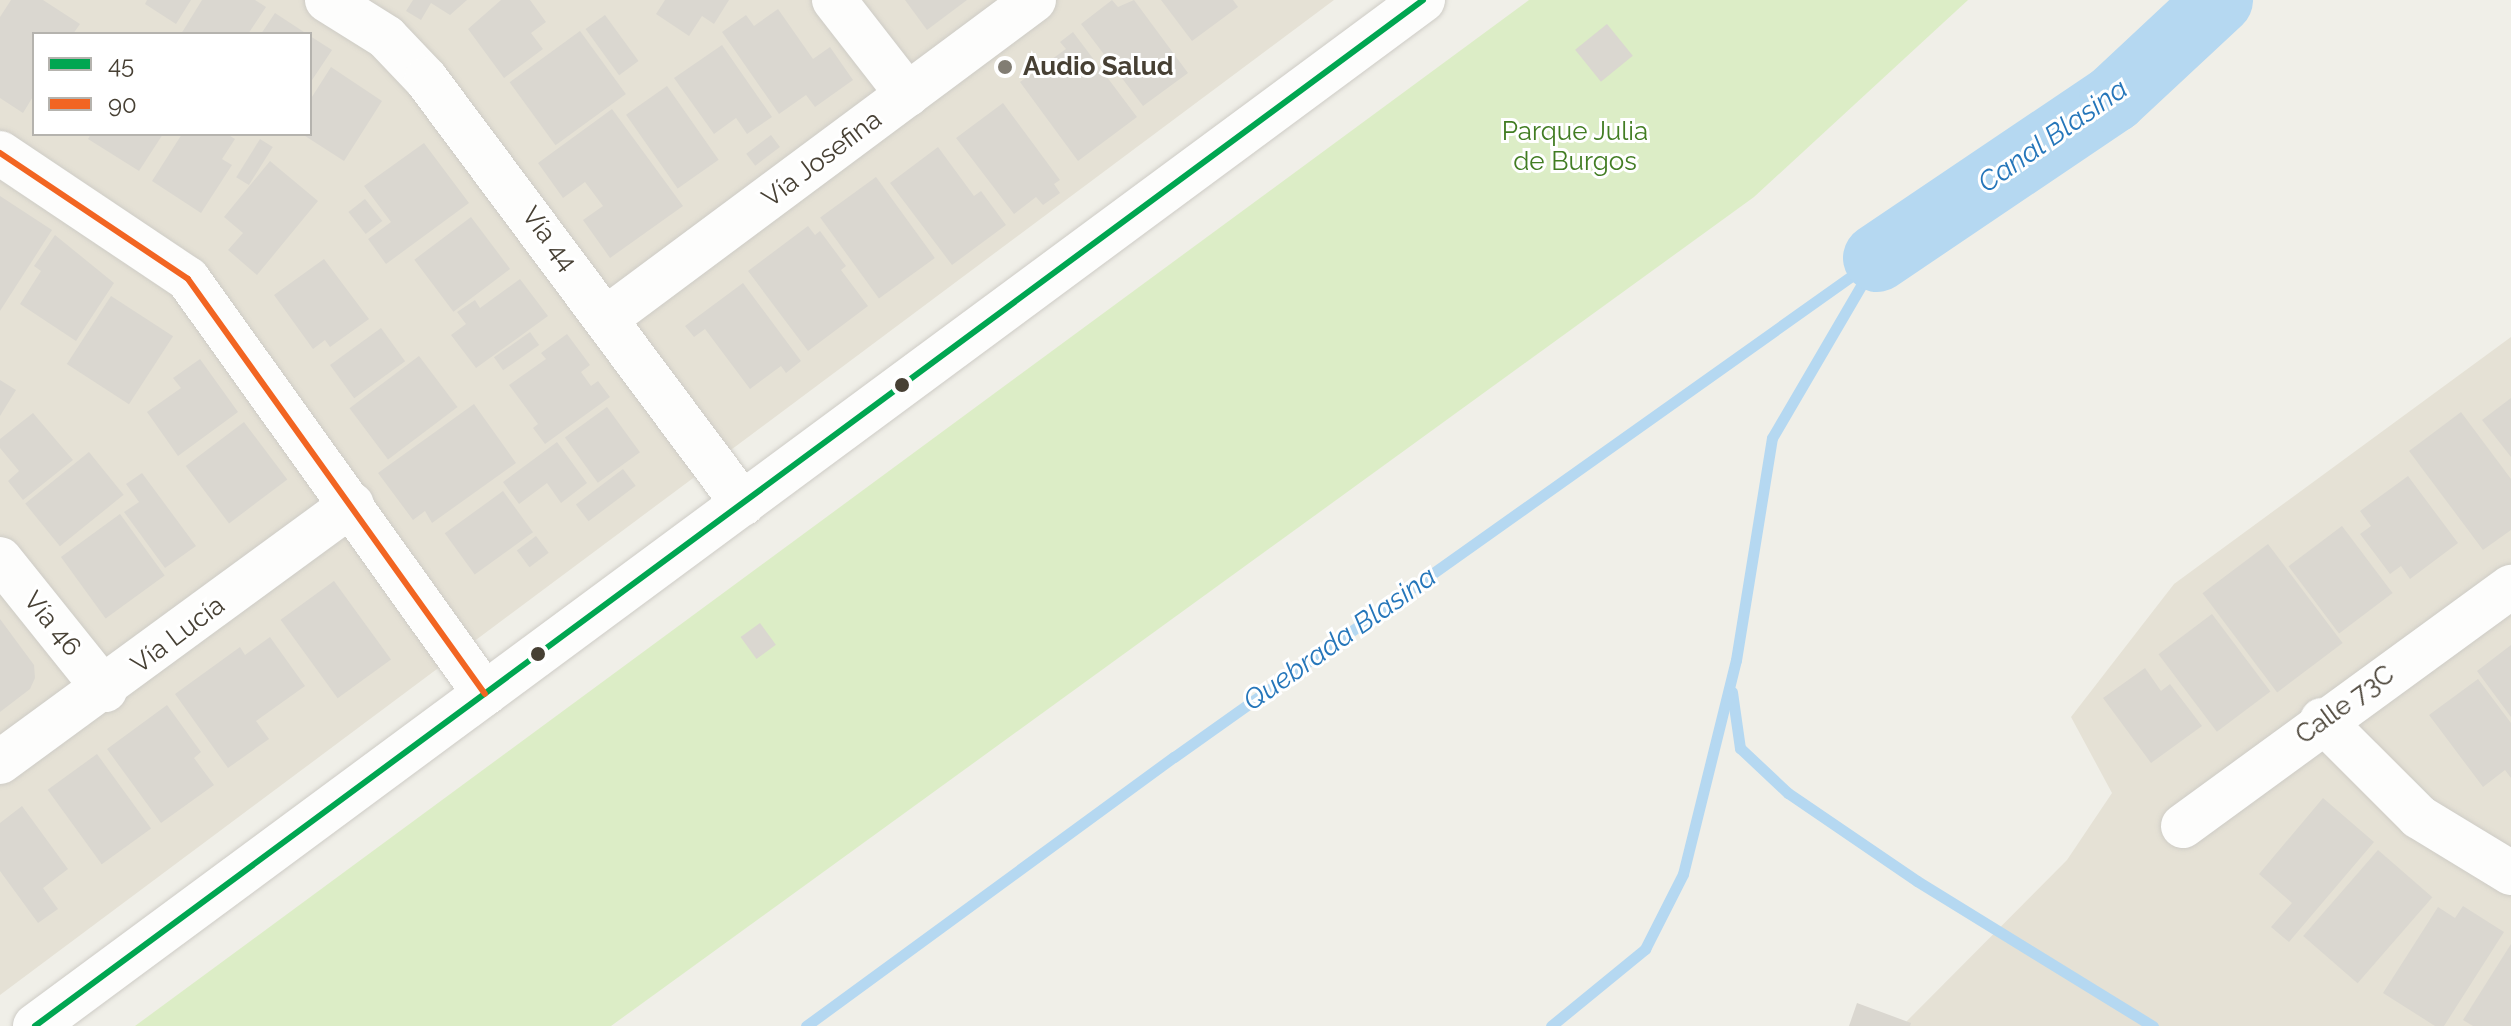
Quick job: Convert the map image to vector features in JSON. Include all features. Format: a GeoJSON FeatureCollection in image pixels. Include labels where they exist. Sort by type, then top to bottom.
{"type":"FeatureCollection","features":[{"type":"Feature","properties":{"kind":"street","name":"Vía 44"},"geometry":{"type":"LineString","coordinates":[[327,0],[386,37],[426,79],[608,317],[743,504]]}},
{"type":"Feature","properties":{"kind":"street"},"geometry":{"type":"LineString","coordinates":[[834,0],[908,95]]}},
{"type":"Feature","properties":{"kind":"street","name":"Vía Josefina"},"geometry":{"type":"LineString","coordinates":[[608,317],[1034,0]]}},
{"type":"Feature","properties":{"kind":"street"},"geometry":{"type":"LineString","coordinates":[[35,1026],[1423,0]]}},
{"type":"Feature","properties":{"kind":"street"},"geometry":{"type":"LineString","coordinates":[[0,153],[188,279],[352,504],[485,694]]}},
{"type":"Feature","properties":{"kind":"street","name":"Vía Lucía"},"geometry":{"type":"LineString","coordinates":[[0,762],[105,690],[352,504]]}},
{"type":"Feature","properties":{"kind":"street","name":"Vía 46"},"geometry":{"type":"LineString","coordinates":[[0,559],[105,690]]}},
{"type":"Feature","properties":{"kind":"street","name":"Calle 73C"},"geometry":{"type":"LineString","coordinates":[[2183,826],[2322,720],[2511,587]]}},
{"type":"Feature","properties":{"kind":"street"},"geometry":{"type":"LineString","coordinates":[[2322,720],[2419,817],[2511,873]]}},
{"type":"Feature","properties":{"kind":"shaded area"},"geometry":{"type":"Polygon","coordinates":[[[0,0],[1334,0],[0,995],[0,0]]]}},
{"type":"Feature","properties":{"kind":"shaded area"},"geometry":{"type":"Polygon","coordinates":[[[2511,337],[2511,1026],[1902,1026],[2067,860],[2112,793],[2071,717],[2174,584],[2511,337]]]}},
{"type":"Feature","properties":{"kind":"green space","name":"Parque Julia de Burgos"},"geometry":{"type":"Polygon","coordinates":[[[1529,0],[1968,0],[1754,197],[611,1026],[135,1026],[1529,0]]]}},
{"type":"Feature","properties":{"kind":"building"},"geometry":{"type":"Polygon","coordinates":[[[11,0],[43,0],[80,24],[74,32],[32,32],[32,98],[23,113],[0,98],[0,17],[11,0]]]}},
{"type":"Feature","properties":{"kind":"building"},"geometry":{"type":"Polygon","coordinates":[[[147,0],[191,0],[176,24],[145,4],[147,0]]]}},
{"type":"Feature","properties":{"kind":"building"},"geometry":{"type":"Polygon","coordinates":[[[202,0],[255,0],[266,7],[249,32],[182,32],[202,0]]]}},
{"type":"Feature","properties":{"kind":"building"},"geometry":{"type":"Polygon","coordinates":[[[413,0],[467,0],[450,15],[431,3],[421,20],[406,11],[413,0]]]}},
{"type":"Feature","properties":{"kind":"building"},"geometry":{"type":"Polygon","coordinates":[[[501,0],[530,0],[546,22],[531,33],[543,49],[504,78],[468,29],[501,0]]]}},
{"type":"Feature","properties":{"kind":"building"},"geometry":{"type":"Polygon","coordinates":[[[665,0],[729,0],[714,24],[702,16],[689,36],[656,14],[665,0]]]}},
{"type":"Feature","properties":{"kind":"building"},"geometry":{"type":"Polygon","coordinates":[[[905,0],[967,0],[927,30],[905,0]]]}},
{"type":"Feature","properties":{"kind":"building"},"geometry":{"type":"Polygon","coordinates":[[[1112,0],[1118,7],[1134,0],[1188,73],[1143,106],[1081,24],[1112,0]]]}},
{"type":"Feature","properties":{"kind":"building"},"geometry":{"type":"Polygon","coordinates":[[[1161,0],[1233,0],[1238,7],[1192,41],[1161,0]]]}},
{"type":"Feature","properties":{"kind":"building"},"geometry":{"type":"Polygon","coordinates":[[[778,9],[813,59],[830,47],[853,80],[815,107],[806,95],[779,114],[722,32],[746,15],[754,26],[778,9]]]}},
{"type":"Feature","properties":{"kind":"building"},"geometry":{"type":"Polygon","coordinates":[[[275,13],[304,32],[262,32],[275,13]]]}},
{"type":"Feature","properties":{"kind":"building"},"geometry":{"type":"Polygon","coordinates":[[[605,15],[639,61],[619,75],[586,29],[605,15]]]}},
{"type":"Feature","properties":{"kind":"building"},"geometry":{"type":"Polygon","coordinates":[[[1607,24],[1633,56],[1601,82],[1575,50],[1607,24]]]}},
{"type":"Feature","properties":{"kind":"building"},"geometry":{"type":"Polygon","coordinates":[[[580,31],[626,94],[555,145],[510,82],[580,31]]]}},
{"type":"Feature","properties":{"kind":"building"},"geometry":{"type":"Polygon","coordinates":[[[1073,32],[1137,117],[1078,161],[1020,82],[1066,49],[1060,42],[1073,32]]]}},
{"type":"Feature","properties":{"kind":"building"},"geometry":{"type":"Polygon","coordinates":[[[312,37],[332,50],[312,80],[312,37]]]}},
{"type":"Feature","properties":{"kind":"building"},"geometry":{"type":"Polygon","coordinates":[[[722,45],[772,117],[747,134],[736,118],[714,134],[674,78],[722,45]]]}},
{"type":"Feature","properties":{"kind":"building"},"geometry":{"type":"Polygon","coordinates":[[[331,67],[382,101],[344,161],[305,136],[312,136],[312,97],[331,67]]]}},
{"type":"Feature","properties":{"kind":"building"},"geometry":{"type":"Polygon","coordinates":[[[667,86],[719,160],[678,188],[626,115],[667,86]]]}},
{"type":"Feature","properties":{"kind":"building"},"geometry":{"type":"Polygon","coordinates":[[[1003,103],[1060,180],[1054,184],[1060,193],[1043,205],[1036,197],[1014,214],[956,138],[1003,103]]]}},
{"type":"Feature","properties":{"kind":"building"},"geometry":{"type":"Polygon","coordinates":[[[612,109],[683,206],[610,258],[583,220],[603,206],[585,182],[563,198],[538,163],[612,109]]]}},
{"type":"Feature","properties":{"kind":"building"},"geometry":{"type":"Polygon","coordinates":[[[771,135],[780,147],[755,166],[746,154],[771,135]]]}},
{"type":"Feature","properties":{"kind":"building"},"geometry":{"type":"Polygon","coordinates":[[[90,136],[162,136],[139,171],[88,139],[90,136]]]}},
{"type":"Feature","properties":{"kind":"building"},"geometry":{"type":"Polygon","coordinates":[[[181,136],[230,136],[235,139],[222,159],[232,165],[201,213],[152,181],[181,136]]]}},
{"type":"Feature","properties":{"kind":"building"},"geometry":{"type":"Polygon","coordinates":[[[260,139],[273,147],[249,185],[236,177],[260,139]]]}},
{"type":"Feature","properties":{"kind":"building"},"geometry":{"type":"Polygon","coordinates":[[[424,143],[469,203],[386,264],[368,239],[391,222],[364,186],[424,143]]]}},
{"type":"Feature","properties":{"kind":"building"},"geometry":{"type":"Polygon","coordinates":[[[938,147],[974,196],[981,191],[1006,225],[952,265],[890,183],[938,147]]]}},
{"type":"Feature","properties":{"kind":"building"},"geometry":{"type":"Polygon","coordinates":[[[270,161],[318,201],[257,275],[228,250],[243,233],[224,217],[270,161]]]}},
{"type":"Feature","properties":{"kind":"building"},"geometry":{"type":"Polygon","coordinates":[[[876,177],[935,258],[879,298],[820,218],[876,177]]]}},
{"type":"Feature","properties":{"kind":"building"},"geometry":{"type":"Polygon","coordinates":[[[0,196],[52,230],[0,311],[0,196]]]}},
{"type":"Feature","properties":{"kind":"building"},"geometry":{"type":"Polygon","coordinates":[[[365,199],[382,221],[366,234],[348,212],[365,199]]]}},
{"type":"Feature","properties":{"kind":"building"},"geometry":{"type":"Polygon","coordinates":[[[471,217],[510,269],[453,312],[414,260],[471,217]]]}},
{"type":"Feature","properties":{"kind":"building"},"geometry":{"type":"Polygon","coordinates":[[[808,226],[815,235],[820,231],[846,266],[841,270],[868,306],[808,351],[748,271],[808,226]]]}},
{"type":"Feature","properties":{"kind":"building"},"geometry":{"type":"Polygon","coordinates":[[[55,235],[114,283],[76,341],[20,304],[41,271],[34,266],[55,235]]]}},
{"type":"Feature","properties":{"kind":"building"},"geometry":{"type":"Polygon","coordinates":[[[324,259],[369,319],[330,347],[325,340],[313,349],[274,295],[324,259]]]}},
{"type":"Feature","properties":{"kind":"building"},"geometry":{"type":"Polygon","coordinates":[[[520,279],[548,316],[476,368],[451,335],[466,324],[457,312],[475,300],[480,308],[520,279]]]}},
{"type":"Feature","properties":{"kind":"building"},"geometry":{"type":"Polygon","coordinates":[[[743,283],[801,361],[786,373],[781,366],[750,389],[705,329],[694,337],[685,326],[743,283]]]}},
{"type":"Feature","properties":{"kind":"building"},"geometry":{"type":"Polygon","coordinates":[[[111,296],[173,336],[129,404],[67,364],[111,296]]]}},
{"type":"Feature","properties":{"kind":"building"},"geometry":{"type":"Polygon","coordinates":[[[381,328],[405,361],[354,398],[330,365],[381,328]]]}},
{"type":"Feature","properties":{"kind":"building"},"geometry":{"type":"Polygon","coordinates":[[[530,332],[539,345],[503,370],[494,357],[530,332]]]}},
{"type":"Feature","properties":{"kind":"building"},"geometry":{"type":"Polygon","coordinates":[[[567,334],[590,365],[581,372],[591,386],[598,381],[610,397],[545,444],[533,428],[538,424],[509,385],[546,359],[541,353],[567,334]]]}},
{"type":"Feature","properties":{"kind":"building"},"geometry":{"type":"Polygon","coordinates":[[[419,356],[458,407],[388,459],[350,408],[419,356]]]}},
{"type":"Feature","properties":{"kind":"building"},"geometry":{"type":"Polygon","coordinates":[[[200,359],[238,412],[178,456],[147,412],[181,388],[173,378],[200,359]]]}},
{"type":"Feature","properties":{"kind":"building"},"geometry":{"type":"Polygon","coordinates":[[[0,380],[16,390],[0,416],[0,380]]]}},
{"type":"Feature","properties":{"kind":"building"},"geometry":{"type":"Polygon","coordinates":[[[2511,398],[2511,457],[2482,420],[2511,398]]]}},
{"type":"Feature","properties":{"kind":"building"},"geometry":{"type":"Polygon","coordinates":[[[474,404],[516,463],[432,523],[425,511],[413,520],[378,473],[474,404]]]}},
{"type":"Feature","properties":{"kind":"building"},"geometry":{"type":"Polygon","coordinates":[[[607,407],[640,452],[598,483],[565,438],[607,407]]]}},
{"type":"Feature","properties":{"kind":"building"},"geometry":{"type":"Polygon","coordinates":[[[2461,412],[2511,479],[2511,530],[2483,550],[2409,451],[2461,412]]]}},
{"type":"Feature","properties":{"kind":"building"},"geometry":{"type":"Polygon","coordinates":[[[33,413],[73,460],[23,500],[8,481],[19,471],[0,448],[0,439],[33,413]]]}},
{"type":"Feature","properties":{"kind":"building"},"geometry":{"type":"Polygon","coordinates":[[[244,422],[287,480],[229,523],[186,466],[244,422]]]}},
{"type":"Feature","properties":{"kind":"building"},"geometry":{"type":"Polygon","coordinates":[[[557,442],[587,483],[561,503],[547,483],[519,504],[503,482],[557,442]]]}},
{"type":"Feature","properties":{"kind":"building"},"geometry":{"type":"Polygon","coordinates":[[[89,452],[124,495],[60,546],[25,504],[89,452]]]}},
{"type":"Feature","properties":{"kind":"building"},"geometry":{"type":"Polygon","coordinates":[[[623,469],[636,486],[589,521],[576,505],[623,469]]]}},
{"type":"Feature","properties":{"kind":"building"},"geometry":{"type":"Polygon","coordinates":[[[142,473],[196,546],[165,568],[124,512],[139,502],[126,484],[142,473]]]}},
{"type":"Feature","properties":{"kind":"building"},"geometry":{"type":"Polygon","coordinates":[[[2408,476],[2458,543],[2410,579],[2401,566],[2390,574],[2360,534],[2371,526],[2360,511],[2408,476]]]}},
{"type":"Feature","properties":{"kind":"building"},"geometry":{"type":"Polygon","coordinates":[[[503,491],[533,532],[475,575],[445,533],[503,491]]]}},
{"type":"Feature","properties":{"kind":"building"},"geometry":{"type":"Polygon","coordinates":[[[120,514],[165,575],[106,618],[61,557],[120,514]]]}},
{"type":"Feature","properties":{"kind":"building"},"geometry":{"type":"Polygon","coordinates":[[[2342,526],[2393,593],[2339,633],[2288,566],[2342,526]]]}},
{"type":"Feature","properties":{"kind":"building"},"geometry":{"type":"Polygon","coordinates":[[[536,536],[549,553],[529,567],[517,550],[536,536]]]}},
{"type":"Feature","properties":{"kind":"building"},"geometry":{"type":"Polygon","coordinates":[[[2268,544],[2343,643],[2277,692],[2203,593],[2268,544]]]}},
{"type":"Feature","properties":{"kind":"building"},"geometry":{"type":"Polygon","coordinates":[[[334,581],[391,659],[338,698],[281,620],[334,581]]]}},
{"type":"Feature","properties":{"kind":"building"},"geometry":{"type":"Polygon","coordinates":[[[2212,614],[2270,691],[2217,732],[2158,654],[2212,614]]]}},
{"type":"Feature","properties":{"kind":"building"},"geometry":{"type":"Polygon","coordinates":[[[0,619],[34,665],[35,678],[30,689],[0,712],[0,619]]]}},
{"type":"Feature","properties":{"kind":"building"},"geometry":{"type":"Polygon","coordinates":[[[760,623],[776,645],[756,659],[741,637],[760,623]]]}},
{"type":"Feature","properties":{"kind":"building"},"geometry":{"type":"Polygon","coordinates":[[[270,637],[305,686],[256,721],[269,739],[228,768],[175,694],[240,647],[245,655],[270,637]]]}},
{"type":"Feature","properties":{"kind":"building"},"geometry":{"type":"Polygon","coordinates":[[[2511,645],[2511,717],[2477,671],[2511,645]]]}},
{"type":"Feature","properties":{"kind":"building"},"geometry":{"type":"Polygon","coordinates":[[[2145,668],[2161,691],[2170,684],[2202,726],[2151,763],[2103,698],[2145,668]]]}},
{"type":"Feature","properties":{"kind":"building"},"geometry":{"type":"Polygon","coordinates":[[[2478,679],[2511,723],[2511,778],[2505,770],[2483,787],[2429,715],[2478,679]]]}},
{"type":"Feature","properties":{"kind":"building"},"geometry":{"type":"Polygon","coordinates":[[[167,705],[201,752],[194,758],[214,785],[161,823],[107,749],[167,705]]]}},
{"type":"Feature","properties":{"kind":"building"},"geometry":{"type":"Polygon","coordinates":[[[97,754],[151,828],[102,864],[48,790],[97,754]]]}},
{"type":"Feature","properties":{"kind":"building"},"geometry":{"type":"Polygon","coordinates":[[[2323,798],[2374,842],[2289,942],[2271,927],[2292,903],[2259,874],[2323,798]]]}},
{"type":"Feature","properties":{"kind":"building"},"geometry":{"type":"Polygon","coordinates":[[[22,806],[68,869],[43,888],[58,909],[38,923],[0,871],[0,823],[22,806]]]}},
{"type":"Feature","properties":{"kind":"building"},"geometry":{"type":"Polygon","coordinates":[[[2378,850],[2432,897],[2358,983],[2303,936],[2378,850]]]}},
{"type":"Feature","properties":{"kind":"building"},"geometry":{"type":"Polygon","coordinates":[[[2463,906],[2504,932],[2444,1026],[2435,1026],[2383,993],[2438,907],[2455,918],[2463,906]]]}},
{"type":"Feature","properties":{"kind":"building"},"geometry":{"type":"Polygon","coordinates":[[[2511,944],[2511,1026],[2473,1026],[2463,1020],[2511,944]]]}},
{"type":"Feature","properties":{"kind":"building"},"geometry":{"type":"Polygon","coordinates":[[[1857,1003],[1911,1023],[1910,1026],[1849,1026],[1857,1003]]]}},
{"type":"Feature","properties":{"kind":"waterway","name":"Canal Blasina"},"geometry":{"type":"LineString","coordinates":[[1877,258],[2113,99],[2219,0]]}},
{"type":"Feature","properties":{"kind":"waterway","name":"Quebrada Blasina"},"geometry":{"type":"LineString","coordinates":[[806,1026],[1174,757],[1877,258]]}},
{"type":"Feature","properties":{"kind":"waterway"},"geometry":{"type":"LineString","coordinates":[[1551,1026],[1645,949],[1683,874],[1736,660],[1772,438],[1875,262]]}},
{"type":"Feature","properties":{"kind":"waterway"},"geometry":{"type":"LineString","coordinates":[[1732,692],[1740,748],[1788,793],[1917,881],[2153,1026]]}},
{"type":"Feature","properties":{"kind":"transit line","name":"45"},"geometry":{"type":"LineString","coordinates":[[35,1026],[1423,0]]}},
{"type":"Feature","properties":{"kind":"transit line","name":"90"},"geometry":{"type":"LineString","coordinates":[[0,153],[188,279],[485,694]]}},
{"type":"Feature","properties":{"kind":"place","name":"Audio Salud"},"geometry":{"type":"Point","coordinates":[1005,67]}}]}
